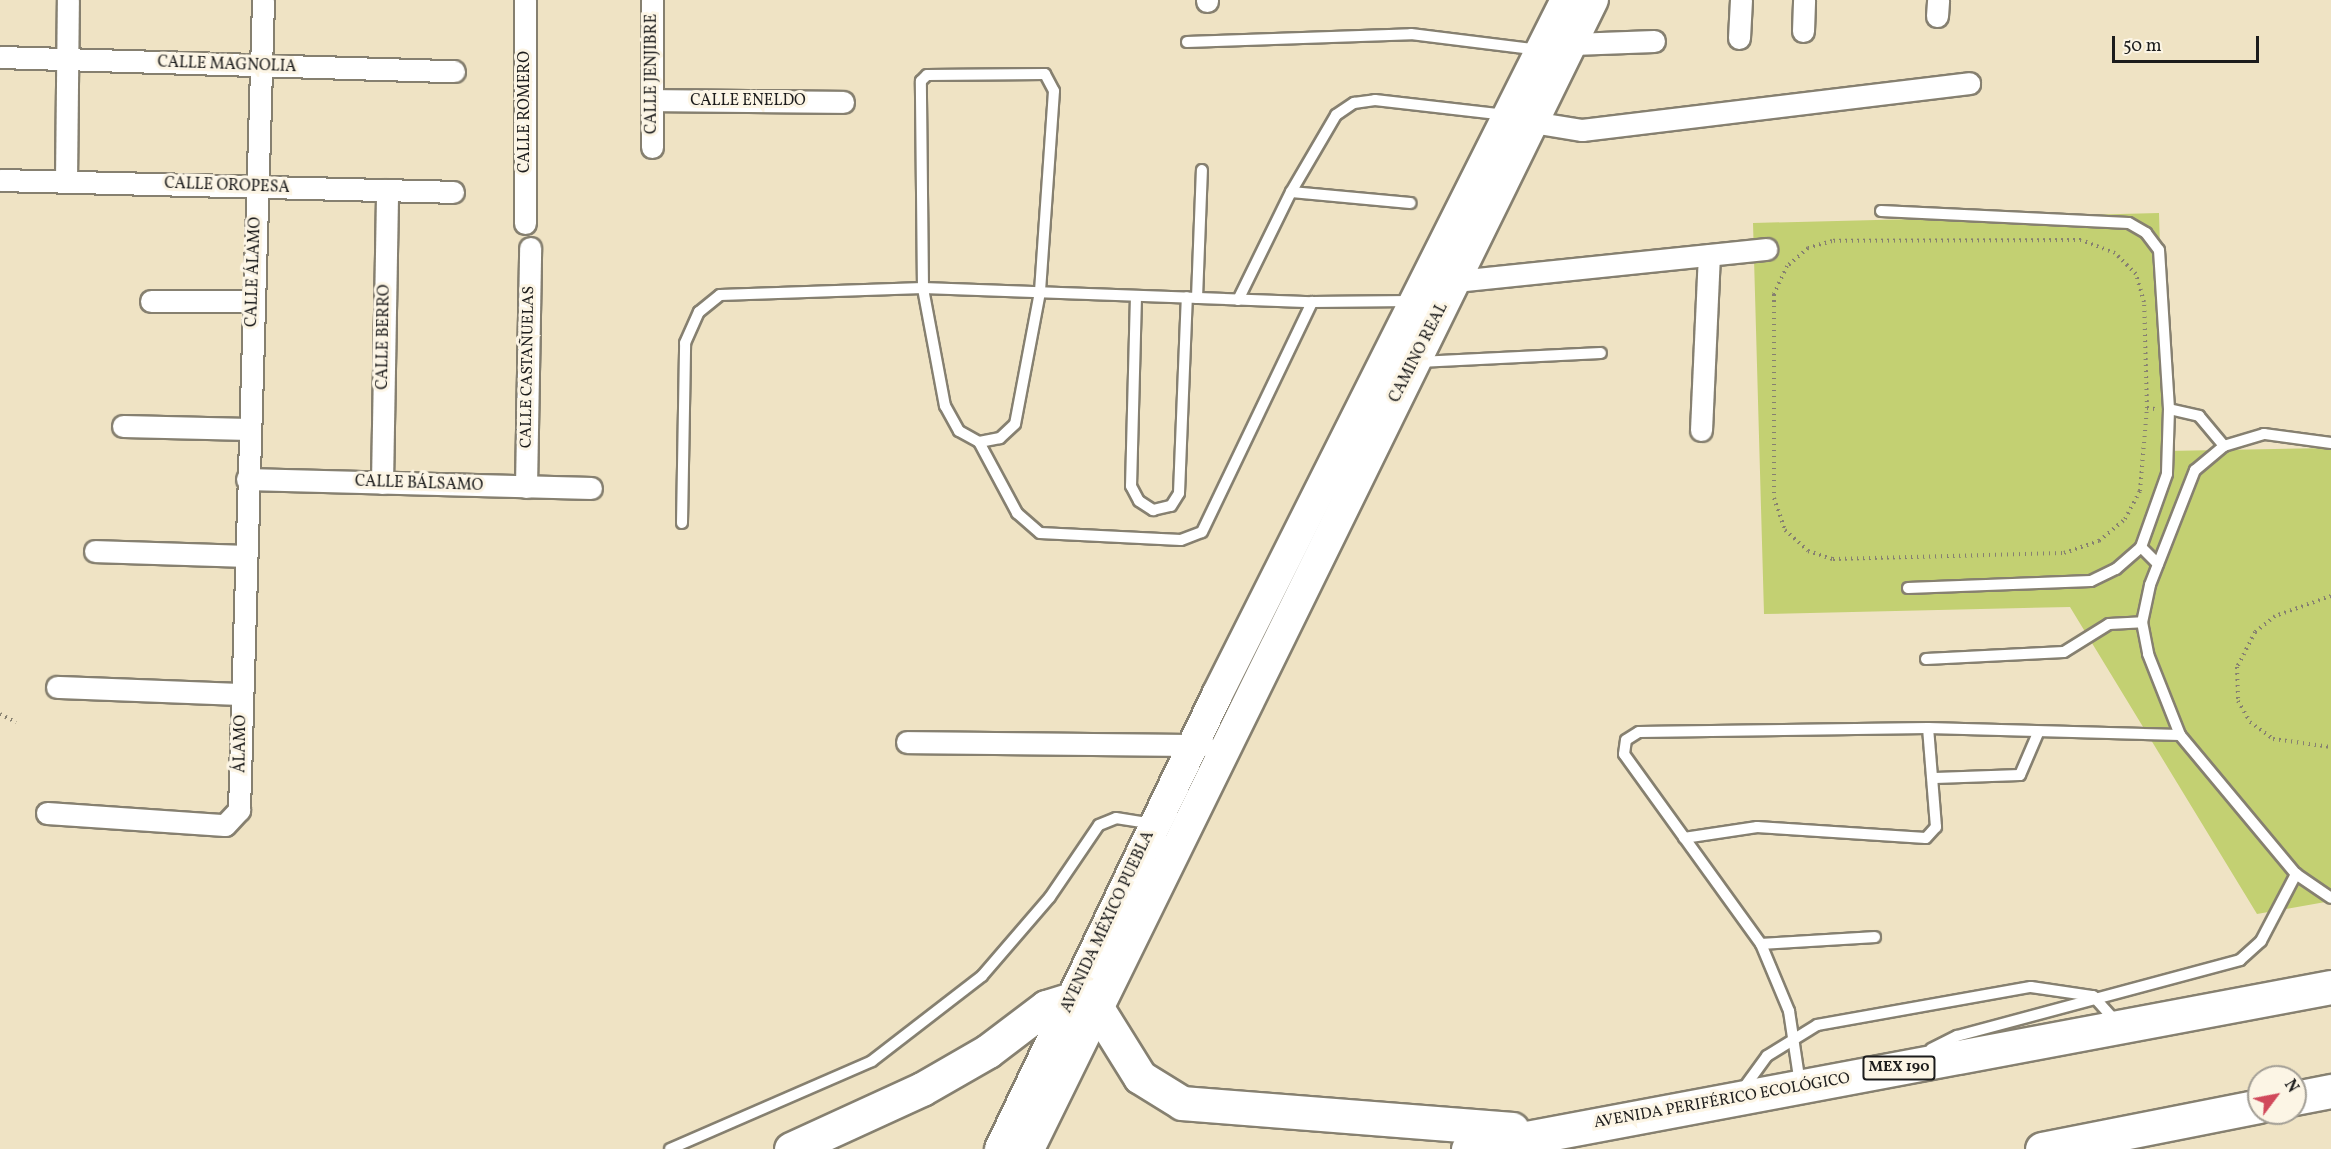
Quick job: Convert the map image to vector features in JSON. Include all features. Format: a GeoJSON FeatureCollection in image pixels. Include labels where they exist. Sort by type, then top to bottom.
{"type":"FeatureCollection","features":[{"type":"Feature","properties":{"kind":"highway","name":"AVENIDA PERIFÉRICO ECOLÓGICO"},"geometry":{"type":"LineString","coordinates":[[1468,1149],[2331,987]]}},
{"type":"Feature","properties":{"kind":"highway"},"geometry":{"type":"LineString","coordinates":[[791,1149],[922,1089],[988,1051],[1046,1007],[1084,1003],[1140,1077],[1182,1103],[1553,1132]]}},
{"type":"Feature","properties":{"kind":"highway"},"geometry":{"type":"LineString","coordinates":[[2307,1096],[2331,1091]]}},
{"type":"Feature","properties":{"kind":"highway"},"geometry":{"type":"LineString","coordinates":[[2042,1149],[2247,1108]]}},
{"type":"Feature","properties":{"kind":"street"},"geometry":{"type":"LineString","coordinates":[[66,182],[68,0]]}},
{"type":"Feature","properties":{"kind":"street"},"geometry":{"type":"LineString","coordinates":[[261,66],[263,0]]}},
{"type":"Feature","properties":{"kind":"street","name":"CALLE ROMERO"},"geometry":{"type":"LineString","coordinates":[[525,0],[525,223]]}},
{"type":"Feature","properties":{"kind":"street","name":"CALLE JENJIBRE"},"geometry":{"type":"LineString","coordinates":[[652,0],[652,147]]}},
{"type":"Feature","properties":{"kind":"street","name":"CAMINO REAL"},"geometry":{"type":"LineString","coordinates":[[1559,52],[1566,0]]}},
{"type":"Feature","properties":{"kind":"street","name":"CAMINO REAL"},"geometry":{"type":"LineString","coordinates":[[1230,700],[1416,301],[1559,52],[1593,0]]}},
{"type":"Feature","properties":{"kind":"street"},"geometry":{"type":"LineString","coordinates":[[1739,38],[1741,0]]}},
{"type":"Feature","properties":{"kind":"street"},"geometry":{"type":"LineString","coordinates":[[1803,31],[1804,0]]}},
{"type":"Feature","properties":{"kind":"street"},"geometry":{"type":"LineString","coordinates":[[1559,52],[1654,41]]}},
{"type":"Feature","properties":{"kind":"street","name":"CALLE MAGNOLIA"},"geometry":{"type":"LineString","coordinates":[[0,57],[454,71]]}},
{"type":"Feature","properties":{"kind":"street","name":"CALLE ÁLAMO"},"geometry":{"type":"LineString","coordinates":[[247,479],[261,66]]}},
{"type":"Feature","properties":{"kind":"street"},"geometry":{"type":"LineString","coordinates":[[1520,120],[1582,130],[1969,82]]}},
{"type":"Feature","properties":{"kind":"street","name":"CALLE ENELDO"},"geometry":{"type":"LineString","coordinates":[[653,100],[843,102]]}},
{"type":"Feature","properties":{"kind":"street","name":"CAMINO REAL"},"geometry":{"type":"LineString","coordinates":[[1230,700],[1456,281],[1520,120]]}},
{"type":"Feature","properties":{"kind":"street","name":"CALLE OROPESA"},"geometry":{"type":"LineString","coordinates":[[0,180],[453,192]]}},
{"type":"Feature","properties":{"kind":"street","name":"CALLE BERRO"},"geometry":{"type":"LineString","coordinates":[[382,483],[387,190]]}},
{"type":"Feature","properties":{"kind":"street","name":"CALLE CASTAÑUELAS"},"geometry":{"type":"LineString","coordinates":[[526,487],[530,248]]}},
{"type":"Feature","properties":{"kind":"street"},"geometry":{"type":"LineString","coordinates":[[1456,281],[1766,249]]}},
{"type":"Feature","properties":{"kind":"street"},"geometry":{"type":"LineString","coordinates":[[1701,430],[1709,255]]}},
{"type":"Feature","properties":{"kind":"street"},"geometry":{"type":"LineString","coordinates":[[151,301],[253,302]]}},
{"type":"Feature","properties":{"kind":"street"},"geometry":{"type":"LineString","coordinates":[[123,426],[249,429]]}},
{"type":"Feature","properties":{"kind":"street","name":"CALLE BÁLSAMO"},"geometry":{"type":"LineString","coordinates":[[247,479],[591,488]]}},
{"type":"Feature","properties":{"kind":"street","name":"ÁLAMO"},"geometry":{"type":"LineString","coordinates":[[47,813],[225,825],[235,819],[242,694],[247,479]]}},
{"type":"Feature","properties":{"kind":"street"},"geometry":{"type":"LineString","coordinates":[[95,551],[245,556]]}},
{"type":"Feature","properties":{"kind":"street"},"geometry":{"type":"LineString","coordinates":[[57,687],[242,694]]}},
{"type":"Feature","properties":{"kind":"street","name":"AVENIDA MÉXICO PUEBLA"},"geometry":{"type":"LineString","coordinates":[[1167,831],[1194,741],[1230,700]]}},
{"type":"Feature","properties":{"kind":"street","name":"AVENIDA MÉXICO PUEBLA"},"geometry":{"type":"LineString","coordinates":[[1000,1149],[1084,1003],[1167,831],[1222,751],[1230,700]]}},
{"type":"Feature","properties":{"kind":"street"},"geometry":{"type":"LineString","coordinates":[[907,742],[1194,741],[1222,751]]}},
{"type":"Feature","properties":{"kind":"street","name":"AVENIDA MÉXICO PUEBLA"},"geometry":{"type":"LineString","coordinates":[[1029,1149],[1084,1003]]}},
{"type":"Feature","properties":{"kind":"lane"},"geometry":{"type":"LineString","coordinates":[[1187,42],[1411,34],[1559,52]]}},
{"type":"Feature","properties":{"kind":"lane"},"geometry":{"type":"LineString","coordinates":[[979,442],[1000,438],[1015,424],[1040,292],[1054,91],[1045,74],[927,75],[921,81],[923,288],[945,406],[959,431],[979,442],[1017,513],[1040,533],[1181,540],[1202,532],[1312,302]]}},
{"type":"Feature","properties":{"kind":"lane"},"geometry":{"type":"LineString","coordinates":[[1238,300],[1291,192],[1336,115],[1354,103],[1375,100],[1520,120]]}},
{"type":"Feature","properties":{"kind":"lane"},"geometry":{"type":"LineString","coordinates":[[1136,296],[1131,486],[1139,501],[1153,510],[1171,506],[1179,493],[1202,170]]}},
{"type":"Feature","properties":{"kind":"lane"},"geometry":{"type":"LineString","coordinates":[[1291,192],[1410,203]]}},
{"type":"Feature","properties":{"kind":"lane"},"geometry":{"type":"LineString","coordinates":[[1881,211],[2129,223],[2146,233],[2159,250],[2169,409],[2167,474],[2141,547],[2116,569],[2091,581],[1908,588]]}},
{"type":"Feature","properties":{"kind":"lane"},"geometry":{"type":"LineString","coordinates":[[682,523],[685,343],[699,312],[720,295],[754,291],[923,288],[1312,302],[1416,301]]}},
{"type":"Feature","properties":{"kind":"lane"},"geometry":{"type":"LineString","coordinates":[[1413,363],[1601,353]]}},
{"type":"Feature","properties":{"kind":"lane"},"geometry":{"type":"LineString","coordinates":[[2169,409],[2199,416],[2224,446]]}},
{"type":"Feature","properties":{"kind":"lane"},"geometry":{"type":"LineString","coordinates":[[2331,443],[2264,434],[2224,446],[2195,470],[2158,564],[2142,622],[2148,654],[2180,735],[2296,874],[2331,898]]}},
{"type":"Feature","properties":{"kind":"lane"},"geometry":{"type":"LineString","coordinates":[[2141,547],[2158,564]]}},
{"type":"Feature","properties":{"kind":"lane"},"geometry":{"type":"LineString","coordinates":[[1926,659],[2064,652],[2109,624],[2142,622]]}},
{"type":"Feature","properties":{"kind":"lane"},"geometry":{"type":"LineString","coordinates":[[1800,1087],[1794,1035],[1761,944],[1624,754],[1626,741],[1639,732],[1928,728],[2038,733],[2180,735]]}},
{"type":"Feature","properties":{"kind":"lane"},"geometry":{"type":"LineString","coordinates":[[1684,838],[1757,827],[1926,838],[1936,827],[1935,777],[1928,728]]}},
{"type":"Feature","properties":{"kind":"lane"},"geometry":{"type":"LineString","coordinates":[[1935,777],[2020,775],[2038,733]]}},
{"type":"Feature","properties":{"kind":"lane"},"geometry":{"type":"LineString","coordinates":[[670,1149],[872,1061],[982,976],[1050,897],[1099,825],[1116,819],[1167,831]]}},
{"type":"Feature","properties":{"kind":"lane"},"geometry":{"type":"LineString","coordinates":[[1892,1070],[1956,1036],[2093,996],[2240,960],[2261,941],[2296,874]]}},
{"type":"Feature","properties":{"kind":"lane"},"geometry":{"type":"LineString","coordinates":[[1761,944],[1875,937]]}},
{"type":"Feature","properties":{"kind":"lane"},"geometry":{"type":"LineString","coordinates":[[1735,1100],[1767,1056],[1794,1035],[1817,1025],[2031,987],[2093,996],[2120,1025]]}},
{"type":"Feature","properties":{"kind":"path"},"geometry":{"type":"LineString","coordinates":[[2082,240],[2115,253],[2136,274],[2144,302],[2147,408],[2140,491],[2125,519],[2099,541],[2064,553],[1833,559],[1808,551],[1785,530],[1774,498],[1774,294],[1787,266],[1808,248],[1832,241],[2082,240]]}},
{"type":"Feature","properties":{"kind":"path"},"geometry":{"type":"LineString","coordinates":[[2147,408],[2169,409]]}},
{"type":"Feature","properties":{"kind":"path"},"geometry":{"type":"LineString","coordinates":[[2331,596],[2275,616],[2255,632],[2237,667],[2238,701],[2250,722],[2273,739],[2331,747]]}},
{"type":"Feature","properties":{"kind":"path"},"geometry":{"type":"LineString","coordinates":[[0,714],[15,722]]}},
{"type":"Feature","properties":{"kind":"green space"},"geometry":{"type":"Polygon","coordinates":[[[2159,213],[2166,451],[2331,448],[2331,901],[2257,914],[2070,607],[1764,614],[1753,223],[2159,213]]]}}]}
